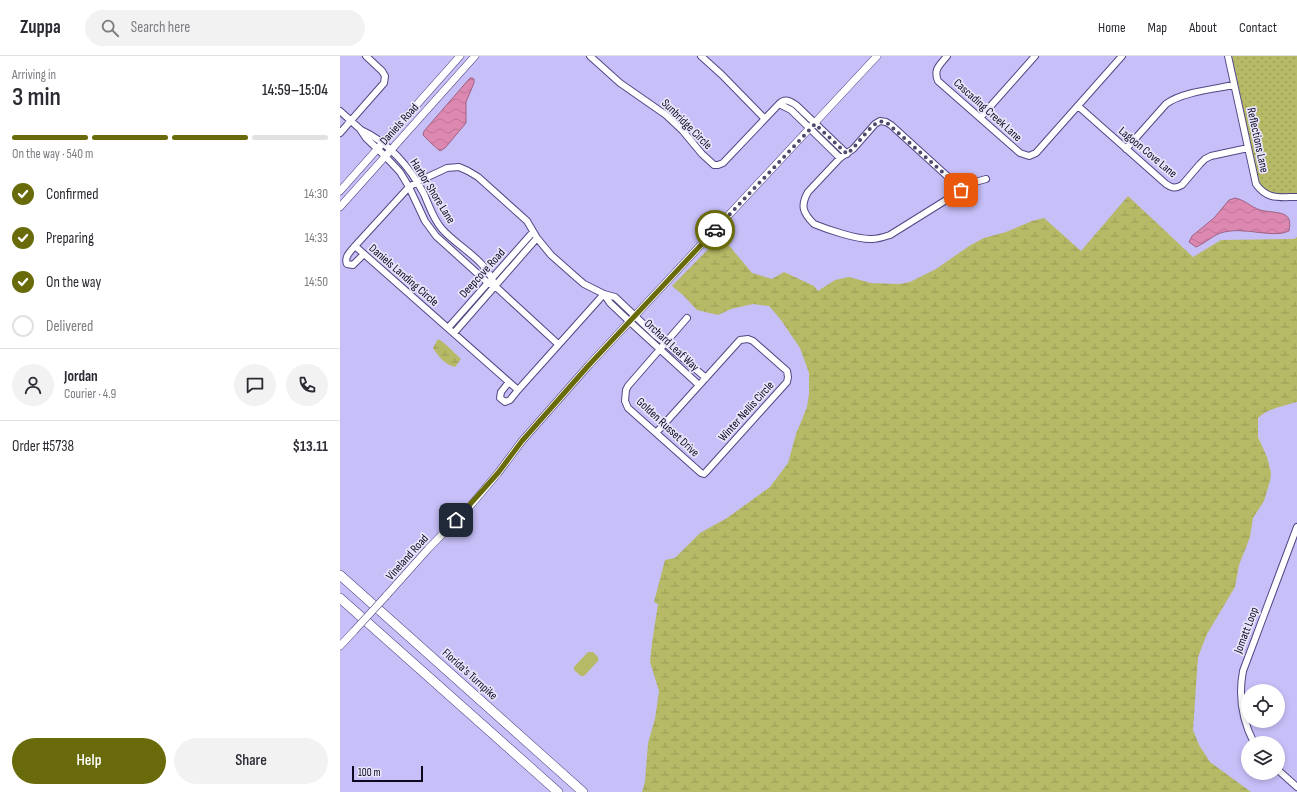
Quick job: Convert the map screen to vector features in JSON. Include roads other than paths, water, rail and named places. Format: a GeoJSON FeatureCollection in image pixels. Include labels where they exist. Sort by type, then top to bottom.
{"type":"FeatureCollection","features":[{"type":"Feature","properties":{"kind":"highway","name":"Florida's Turnpike"},"geometry":{"type":"LineString","coordinates":[[340,575],[583,792]]}},
{"type":"Feature","properties":{"kind":"highway"},"geometry":{"type":"LineString","coordinates":[[340,598],[558,792]]}},
{"type":"Feature","properties":{"kind":"main road","name":"Daniels Road"},"geometry":{"type":"LineString","coordinates":[[340,191],[460,56]]}},
{"type":"Feature","properties":{"kind":"main road","name":"Daniels Road"},"geometry":{"type":"LineString","coordinates":[[340,207],[475,56]]}},
{"type":"Feature","properties":{"kind":"main road","name":"Vineland Road"},"geometry":{"type":"LineString","coordinates":[[340,646],[428,549],[466,510],[498,473],[522,441],[632,318],[878,56]]}},
{"type":"Feature","properties":{"kind":"street"},"geometry":{"type":"LineString","coordinates":[[340,133],[384,84],[385,76],[382,71],[366,56]]}},
{"type":"Feature","properties":{"kind":"street","name":"Sunbridge Circle"},"geometry":{"type":"LineString","coordinates":[[590,56],[620,83],[666,115],[714,165],[723,163],[764,118],[782,101],[790,101],[794,108],[812,126]]}},
{"type":"Feature","properties":{"kind":"street"},"geometry":{"type":"LineString","coordinates":[[701,56],[764,118]]}},
{"type":"Feature","properties":{"kind":"street","name":"Cascading Creek Lane"},"geometry":{"type":"LineString","coordinates":[[947,56],[936,70],[938,81],[1020,153],[1029,156],[1036,153],[1078,106]]}},
{"type":"Feature","properties":{"kind":"street"},"geometry":{"type":"LineString","coordinates":[[980,118],[1035,56]]}},
{"type":"Feature","properties":{"kind":"street"},"geometry":{"type":"LineString","coordinates":[[1078,106],[1122,56]]}},
{"type":"Feature","properties":{"kind":"street","name":"Reflections Lane"},"geometry":{"type":"LineString","coordinates":[[1228,56],[1256,184],[1261,191],[1269,196],[1297,197]]}},
{"type":"Feature","properties":{"kind":"street"},"geometry":{"type":"LineString","coordinates":[[1126,149],[1166,104],[1172,100],[1181,96],[1234,85]]}},
{"type":"Feature","properties":{"kind":"street","name":"Lagoon Cove Lane"},"geometry":{"type":"LineString","coordinates":[[1078,106],[1166,184],[1172,187],[1177,188],[1182,185],[1206,159],[1211,156],[1248,148]]}},
{"type":"Feature","properties":{"kind":"street"},"geometry":{"type":"LineString","coordinates":[[340,111],[360,129],[371,134],[380,146]]}},
{"type":"Feature","properties":{"kind":"street"},"geometry":{"type":"LineString","coordinates":[[961,190],[886,122],[880,121],[875,124],[853,149],[840,158],[808,192],[803,204],[804,212],[814,224],[862,239],[881,238],[890,235],[975,182],[986,180]]}},
{"type":"Feature","properties":{"kind":"street"},"geometry":{"type":"LineString","coordinates":[[812,126],[847,154]]}},
{"type":"Feature","properties":{"kind":"street"},"geometry":{"type":"LineString","coordinates":[[812,126],[840,158]]}},
{"type":"Feature","properties":{"kind":"street","name":"Harbor Shore Lane"},"geometry":{"type":"LineString","coordinates":[[380,146],[391,150],[407,167],[417,182],[435,219],[442,229],[486,268],[490,280]]}},
{"type":"Feature","properties":{"kind":"street","name":"Harbor Shore Lane"},"geometry":{"type":"LineString","coordinates":[[380,146],[385,156],[400,172],[429,228],[436,236],[490,280],[558,344]]}},
{"type":"Feature","properties":{"kind":"street"},"geometry":{"type":"LineString","coordinates":[[400,172],[407,167]]}},
{"type":"Feature","properties":{"kind":"street","name":"Daniels Landing Circle"},"geometry":{"type":"LineString","coordinates":[[518,390],[355,246],[409,187],[447,168],[459,167],[468,171],[478,177],[527,221],[535,235],[550,255],[584,284],[604,294],[615,297],[632,318]]}},
{"type":"Feature","properties":{"kind":"street","name":"Deepcove Road"},"geometry":{"type":"LineString","coordinates":[[448,328],[490,280],[535,235]]}},
{"type":"Feature","properties":{"kind":"street","name":"Deepcove Road"},"geometry":{"type":"LineString","coordinates":[[454,333],[495,286],[535,235]]}},
{"type":"Feature","properties":{"kind":"street"},"geometry":{"type":"LineString","coordinates":[[355,246],[347,256],[347,264],[353,265],[364,254]]}},
{"type":"Feature","properties":{"kind":"street"},"geometry":{"type":"LineString","coordinates":[[509,382],[501,392],[500,398],[505,402],[508,401],[604,294]]}},
{"type":"Feature","properties":{"kind":"street","name":"Daniels Landing Circle"},"geometry":{"type":"LineString","coordinates":[[604,294],[614,306],[632,318]]}},
{"type":"Feature","properties":{"kind":"street"},"geometry":{"type":"LineString","coordinates":[[614,306],[619,301]]}},
{"type":"Feature","properties":{"kind":"street","name":"Orchard Leaf Way"},"geometry":{"type":"LineString","coordinates":[[632,318],[651,336],[659,349],[699,385]]}},
{"type":"Feature","properties":{"kind":"street","name":"Golden Russet Drive"},"geometry":{"type":"LineString","coordinates":[[687,318],[628,386],[625,401],[628,408],[701,473],[704,474]]}},
{"type":"Feature","properties":{"kind":"street","name":"Orchard Leaf Way"},"geometry":{"type":"LineString","coordinates":[[651,336],[665,343],[706,378]]}},
{"type":"Feature","properties":{"kind":"street","name":"Winter Nellis Circle"},"geometry":{"type":"LineString","coordinates":[[656,433],[740,340],[748,339],[753,341],[786,371],[788,377],[787,382],[704,474]]}},
{"type":"Feature","properties":{"kind":"street","name":"Jomatt Loop"},"geometry":{"type":"LineString","coordinates":[[1250,736],[1242,714],[1240,695],[1241,679],[1297,527]]}},
{"type":"Feature","properties":{"kind":"street"},"geometry":{"type":"LineString","coordinates":[[1285,776],[1297,787]]}},
{"type":"Feature","properties":{"kind":"water"},"geometry":{"type":"Polygon","coordinates":[[[470,78],[474,79],[474,83],[466,102],[466,123],[445,148],[440,151],[423,135],[424,131],[470,78]]]}},
{"type":"Feature","properties":{"kind":"water"},"geometry":{"type":"Polygon","coordinates":[[[1235,198],[1242,200],[1260,210],[1280,213],[1287,216],[1290,224],[1289,231],[1273,234],[1231,231],[1217,235],[1196,247],[1189,242],[1192,236],[1214,218],[1229,200],[1235,198]]]}}]}
